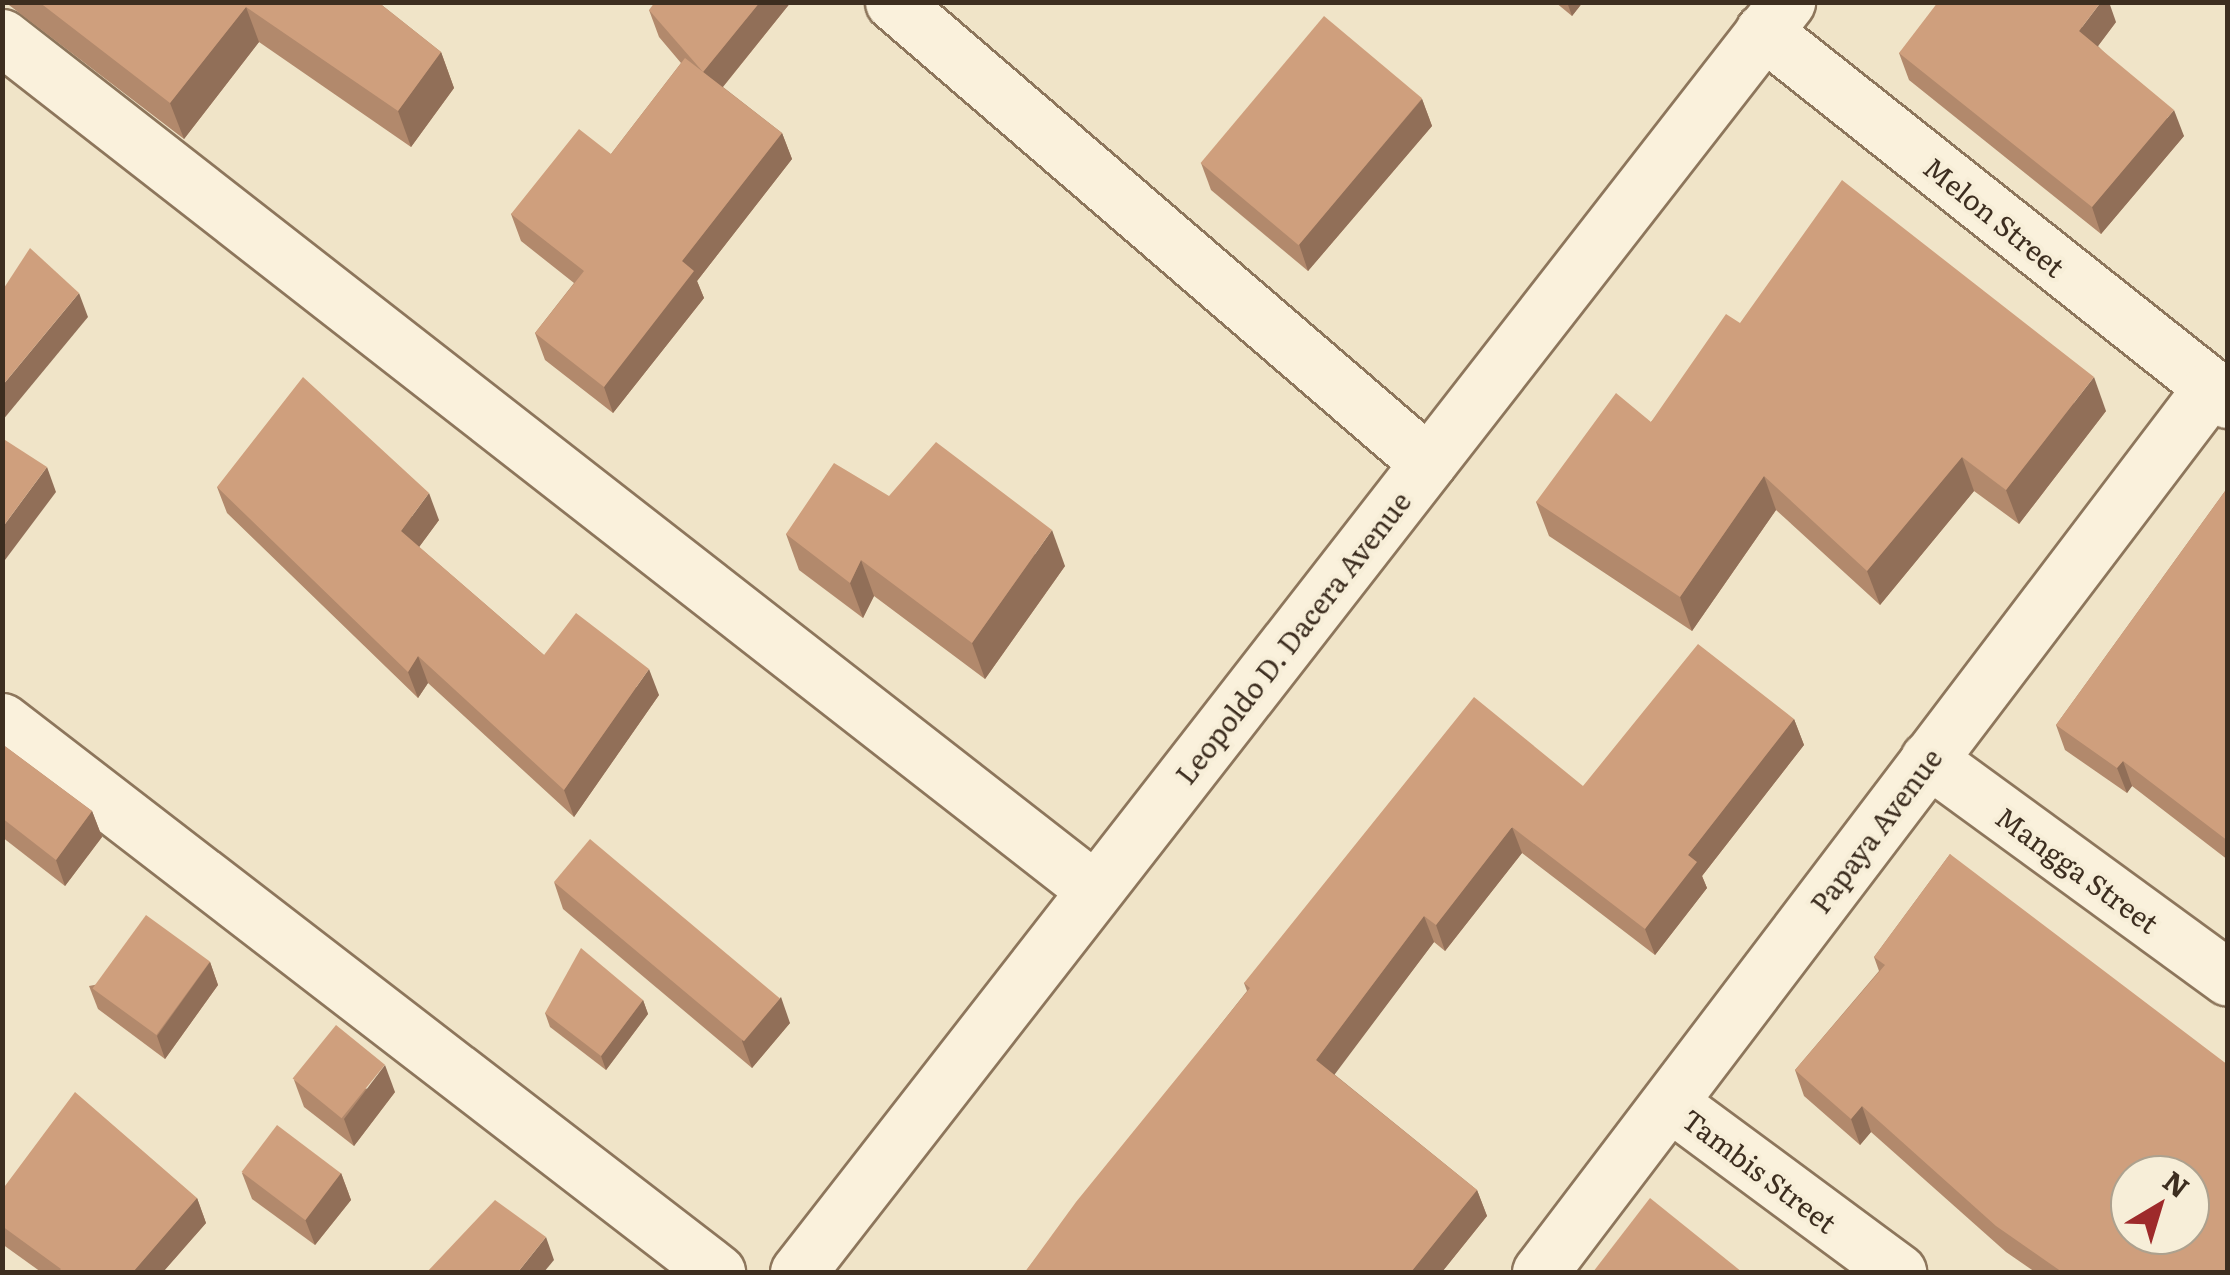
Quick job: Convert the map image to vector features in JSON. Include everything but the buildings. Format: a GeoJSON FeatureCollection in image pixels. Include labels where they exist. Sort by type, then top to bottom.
{"type":"FeatureCollection","features":[{"type":"Feature","properties":{"kind":"street"},"geometry":{"type":"LineString","coordinates":[[893,2],[1428,463]]}},
{"type":"Feature","properties":{"kind":"street","name":"Leopoldo D. Dacera Avenue"},"geometry":{"type":"LineString","coordinates":[[798,1272],[1775,17]]}},
{"type":"Feature","properties":{"kind":"street","name":"Melon Street"},"geometry":{"type":"LineString","coordinates":[[1775,17],[2220,394]]}},
{"type":"Feature","properties":{"kind":"street"},"geometry":{"type":"LineString","coordinates":[[2,36],[1095,890]]}},
{"type":"Feature","properties":{"kind":"street","name":"Papaya Avenue"},"geometry":{"type":"LineString","coordinates":[[1540,1272],[1928,760],[2220,394]]}},
{"type":"Feature","properties":{"kind":"street"},"geometry":{"type":"LineString","coordinates":[[2,721],[716,1272]]}},
{"type":"Feature","properties":{"kind":"street","name":"Mangga Street"},"geometry":{"type":"LineString","coordinates":[[1928,760],[2228,978]]}},
{"type":"Feature","properties":{"kind":"street","name":"Tambis Street"},"geometry":{"type":"LineString","coordinates":[[1670,1103],[1898,1272]]}}]}
